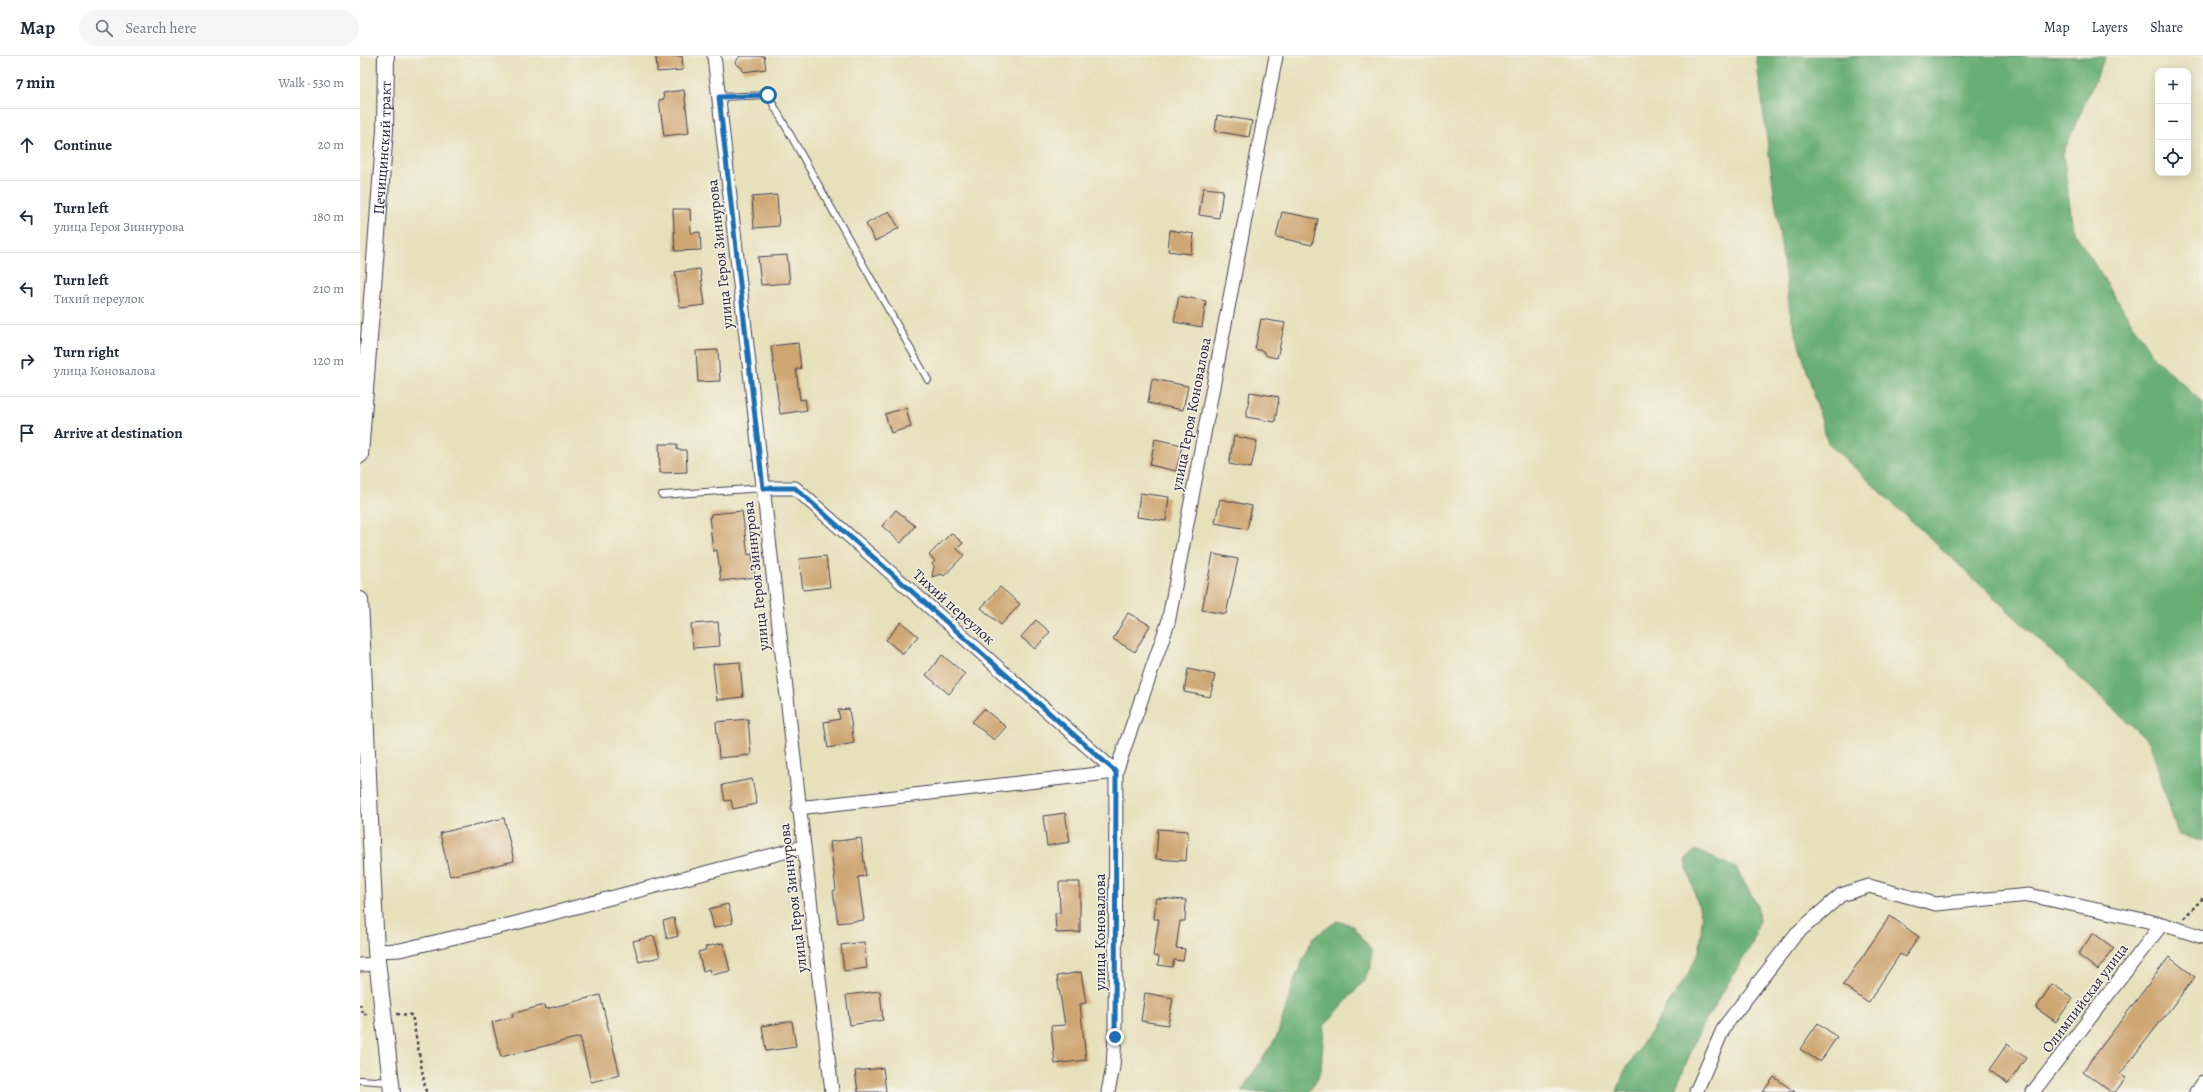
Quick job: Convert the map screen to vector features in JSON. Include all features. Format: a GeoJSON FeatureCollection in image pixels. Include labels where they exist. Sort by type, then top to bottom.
{"type":"FeatureCollection","features":[{"type":"Feature","properties":{"kind":"street","name":"Печищинский тракт"},"geometry":{"type":"LineString","coordinates":[[360,455],[384,130],[386,56]]}},
{"type":"Feature","properties":{"kind":"street","name":"улица Героя Зиннурова"},"geometry":{"type":"LineString","coordinates":[[714,56],[798,808],[832,1092]]}},
{"type":"Feature","properties":{"kind":"street","name":"улица Героя Коновалова"},"geometry":{"type":"LineString","coordinates":[[1116,772],[1168,623],[1276,56]]}},
{"type":"Feature","properties":{"kind":"street","name":"Тихий переулок"},"geometry":{"type":"LineString","coordinates":[[763,488],[795,488],[1116,772]]}},
{"type":"Feature","properties":{"kind":"street"},"geometry":{"type":"LineString","coordinates":[[360,600],[368,843],[376,958],[392,1087]]}},
{"type":"Feature","properties":{"kind":"street"},"geometry":{"type":"LineString","coordinates":[[798,808],[1116,772]]}},
{"type":"Feature","properties":{"kind":"street","name":"улица Коновалова"},"geometry":{"type":"LineString","coordinates":[[1108,1092],[1113,1067],[1115,1037],[1116,772]]}},
{"type":"Feature","properties":{"kind":"street"},"geometry":{"type":"LineString","coordinates":[[360,965],[400,950],[512,924],[803,847]]}},
{"type":"Feature","properties":{"kind":"street"},"geometry":{"type":"LineString","coordinates":[[1696,1092],[1724,1027],[1796,934],[1841,895],[1868,886],[1936,904],[2029,895],[2162,924],[2203,937]]}},
{"type":"Feature","properties":{"kind":"street","name":"Олимпийская улица"},"geometry":{"type":"LineString","coordinates":[[2033,1092],[2162,924]]}},
{"type":"Feature","properties":{"kind":"street"},"geometry":{"type":"LineString","coordinates":[[2196,1092],[2203,1082]]}},
{"type":"Feature","properties":{"kind":"lane"},"geometry":{"type":"LineString","coordinates":[[719,97],[768,95],[928,380]]}},
{"type":"Feature","properties":{"kind":"lane"},"geometry":{"type":"LineString","coordinates":[[662,495],[763,488]]}},
{"type":"Feature","properties":{"kind":"lane"},"geometry":{"type":"LineString","coordinates":[[360,1080],[392,1087]]}},
{"type":"Feature","properties":{"kind":"path"},"geometry":{"type":"LineString","coordinates":[[2175,928],[2203,898]]}},
{"type":"Feature","properties":{"kind":"path"},"geometry":{"type":"LineString","coordinates":[[360,1004],[362,1004],[362,1014],[412,1015],[426,1092]]}},
{"type":"Feature","properties":{"kind":"green space"},"geometry":{"type":"Polygon","coordinates":[[[1756,56],[2105,57],[2063,153],[2073,230],[2153,357],[2203,403],[2203,841],[2178,835],[2150,743],[1828,443],[1790,313],[1756,56]]]}},
{"type":"Feature","properties":{"kind":"green space"},"geometry":{"type":"Polygon","coordinates":[[[1695,850],[1736,868],[1757,905],[1759,921],[1752,944],[1701,1028],[1674,1092],[1617,1092],[1624,1072],[1687,976],[1700,949],[1702,918],[1685,860],[1695,850]]]}},
{"type":"Feature","properties":{"kind":"green space"},"geometry":{"type":"Polygon","coordinates":[[[1337,921],[1352,925],[1371,950],[1371,967],[1364,981],[1324,1026],[1321,1072],[1309,1092],[1241,1092],[1277,1036],[1295,978],[1313,938],[1337,921]]]}},
{"type":"Feature","properties":{"kind":"building"},"geometry":{"type":"Polygon","coordinates":[[[656,56],[682,56],[683,70],[657,72],[656,56]]]}},
{"type":"Feature","properties":{"kind":"building"},"geometry":{"type":"Polygon","coordinates":[[[740,56],[764,56],[766,69],[743,72],[742,68],[735,63],[740,56]]]}},
{"type":"Feature","properties":{"kind":"building"},"geometry":{"type":"Polygon","coordinates":[[[684,90],[689,133],[664,136],[659,100],[664,99],[663,93],[684,90]]]}},
{"type":"Feature","properties":{"kind":"building"},"geometry":{"type":"Polygon","coordinates":[[[1217,115],[1252,121],[1249,137],[1215,131],[1217,115]]]}},
{"type":"Feature","properties":{"kind":"building"},"geometry":{"type":"Polygon","coordinates":[[[1203,188],[1223,190],[1219,218],[1199,215],[1203,188]]]}},
{"type":"Feature","properties":{"kind":"building"},"geometry":{"type":"Polygon","coordinates":[[[777,195],[779,226],[754,228],[752,197],[777,195]]]}},
{"type":"Feature","properties":{"kind":"building"},"geometry":{"type":"Polygon","coordinates":[[[673,209],[690,209],[691,233],[700,232],[701,250],[675,251],[673,209]]]}},
{"type":"Feature","properties":{"kind":"building"},"geometry":{"type":"Polygon","coordinates":[[[889,211],[899,228],[875,241],[866,224],[889,211]]]}},
{"type":"Feature","properties":{"kind":"building"},"geometry":{"type":"Polygon","coordinates":[[[1282,212],[1318,219],[1312,245],[1276,237],[1282,212]]]}},
{"type":"Feature","properties":{"kind":"building"},"geometry":{"type":"Polygon","coordinates":[[[1170,230],[1194,234],[1191,254],[1168,251],[1170,230]]]}},
{"type":"Feature","properties":{"kind":"building"},"geometry":{"type":"Polygon","coordinates":[[[787,255],[790,283],[761,285],[758,257],[787,255]]]}},
{"type":"Feature","properties":{"kind":"building"},"geometry":{"type":"Polygon","coordinates":[[[700,269],[705,305],[680,308],[675,272],[700,269]]]}},
{"type":"Feature","properties":{"kind":"building"},"geometry":{"type":"Polygon","coordinates":[[[1179,296],[1206,301],[1202,327],[1174,322],[1179,296]]]}},
{"type":"Feature","properties":{"kind":"building"},"geometry":{"type":"Polygon","coordinates":[[[1261,319],[1285,323],[1277,358],[1267,356],[1263,351],[1255,349],[1261,319]]]}},
{"type":"Feature","properties":{"kind":"building"},"geometry":{"type":"Polygon","coordinates":[[[798,343],[801,369],[796,369],[800,400],[805,399],[807,410],[780,414],[771,346],[798,343]]]}},
{"type":"Feature","properties":{"kind":"building"},"geometry":{"type":"Polygon","coordinates":[[[718,350],[720,381],[698,382],[696,351],[718,350]]]}},
{"type":"Feature","properties":{"kind":"building"},"geometry":{"type":"Polygon","coordinates":[[[1152,379],[1188,386],[1183,410],[1148,403],[1152,379]]]}},
{"type":"Feature","properties":{"kind":"building"},"geometry":{"type":"Polygon","coordinates":[[[1250,392],[1279,397],[1275,422],[1246,417],[1250,392]]]}},
{"type":"Feature","properties":{"kind":"building"},"geometry":{"type":"Polygon","coordinates":[[[906,408],[911,427],[891,433],[885,414],[906,408]]]}},
{"type":"Feature","properties":{"kind":"building"},"geometry":{"type":"Polygon","coordinates":[[[1234,436],[1257,441],[1251,468],[1229,464],[1234,436]]]}},
{"type":"Feature","properties":{"kind":"building"},"geometry":{"type":"Polygon","coordinates":[[[1155,439],[1182,445],[1176,471],[1150,465],[1155,439]]]}},
{"type":"Feature","properties":{"kind":"building"},"geometry":{"type":"Polygon","coordinates":[[[659,444],[677,444],[677,450],[686,450],[687,472],[660,473],[659,444]]]}},
{"type":"Feature","properties":{"kind":"building"},"geometry":{"type":"Polygon","coordinates":[[[1140,493],[1169,497],[1166,521],[1137,517],[1140,493]]]}},
{"type":"Feature","properties":{"kind":"building"},"geometry":{"type":"Polygon","coordinates":[[[1220,499],[1252,506],[1247,529],[1215,523],[1220,499]]]}},
{"type":"Feature","properties":{"kind":"building"},"geometry":{"type":"Polygon","coordinates":[[[896,510],[915,526],[901,543],[882,526],[896,510]]]}},
{"type":"Feature","properties":{"kind":"building"},"geometry":{"type":"Polygon","coordinates":[[[742,511],[748,555],[752,554],[755,577],[721,581],[717,550],[713,551],[709,517],[711,517],[711,514],[742,511]]]}},
{"type":"Feature","properties":{"kind":"building"},"geometry":{"type":"Polygon","coordinates":[[[951,533],[963,543],[957,549],[964,555],[944,576],[942,574],[932,577],[934,566],[932,564],[935,561],[929,555],[951,533]]]}},
{"type":"Feature","properties":{"kind":"building"},"geometry":{"type":"Polygon","coordinates":[[[1213,554],[1238,559],[1226,614],[1202,610],[1213,554]]]}},
{"type":"Feature","properties":{"kind":"building"},"geometry":{"type":"Polygon","coordinates":[[[826,556],[830,587],[803,590],[799,559],[826,556]]]}},
{"type":"Feature","properties":{"kind":"building"},"geometry":{"type":"Polygon","coordinates":[[[1000,587],[1020,604],[1001,625],[981,608],[1000,587]]]}},
{"type":"Feature","properties":{"kind":"building"},"geometry":{"type":"Polygon","coordinates":[[[1128,613],[1150,625],[1135,652],[1113,639],[1128,613]]]}},
{"type":"Feature","properties":{"kind":"building"},"geometry":{"type":"Polygon","coordinates":[[[1036,620],[1050,632],[1035,649],[1021,637],[1036,620]]]}},
{"type":"Feature","properties":{"kind":"building"},"geometry":{"type":"Polygon","coordinates":[[[718,622],[720,646],[693,648],[691,624],[718,622]]]}},
{"type":"Feature","properties":{"kind":"building"},"geometry":{"type":"Polygon","coordinates":[[[901,622],[918,636],[903,654],[886,640],[901,622]]]}},
{"type":"Feature","properties":{"kind":"building"},"geometry":{"type":"Polygon","coordinates":[[[942,655],[965,674],[949,694],[926,675],[942,655]]]}},
{"type":"Feature","properties":{"kind":"building"},"geometry":{"type":"Polygon","coordinates":[[[740,662],[743,697],[717,700],[713,664],[740,662]]]}},
{"type":"Feature","properties":{"kind":"building"},"geometry":{"type":"Polygon","coordinates":[[[1188,669],[1215,675],[1210,697],[1184,692],[1188,669]]]}},
{"type":"Feature","properties":{"kind":"building"},"geometry":{"type":"Polygon","coordinates":[[[849,709],[854,743],[828,748],[824,722],[840,719],[838,710],[849,709]]]}},
{"type":"Feature","properties":{"kind":"building"},"geometry":{"type":"Polygon","coordinates":[[[984,709],[1006,727],[994,740],[972,722],[984,709]]]}},
{"type":"Feature","properties":{"kind":"building"},"geometry":{"type":"Polygon","coordinates":[[[748,719],[751,755],[719,758],[716,722],[748,719]]]}},
{"type":"Feature","properties":{"kind":"building"},"geometry":{"type":"Polygon","coordinates":[[[752,779],[757,804],[733,809],[731,800],[725,801],[722,785],[752,779]]]}},
{"type":"Feature","properties":{"kind":"building"},"geometry":{"type":"Polygon","coordinates":[[[1065,813],[1070,842],[1047,846],[1043,816],[1065,813]]]}},
{"type":"Feature","properties":{"kind":"building"},"geometry":{"type":"Polygon","coordinates":[[[504,818],[514,861],[450,876],[440,833],[504,818]]]}},
{"type":"Feature","properties":{"kind":"building"},"geometry":{"type":"Polygon","coordinates":[[[1158,829],[1188,831],[1186,861],[1156,859],[1158,829]]]}},
{"type":"Feature","properties":{"kind":"building"},"geometry":{"type":"Polygon","coordinates":[[[861,838],[866,876],[858,877],[864,920],[838,923],[833,891],[836,890],[830,842],[861,838]]]}},
{"type":"Feature","properties":{"kind":"building"},"geometry":{"type":"Polygon","coordinates":[[[1059,882],[1080,882],[1080,932],[1056,933],[1055,913],[1060,913],[1059,882]]]}},
{"type":"Feature","properties":{"kind":"building"},"geometry":{"type":"Polygon","coordinates":[[[1156,898],[1186,900],[1185,921],[1180,921],[1176,948],[1185,949],[1183,961],[1174,960],[1172,967],[1158,965],[1159,957],[1153,956],[1159,919],[1154,919],[1156,898]]]}},
{"type":"Feature","properties":{"kind":"building"},"geometry":{"type":"Polygon","coordinates":[[[728,904],[733,923],[714,928],[709,909],[728,904]]]}},
{"type":"Feature","properties":{"kind":"building"},"geometry":{"type":"Polygon","coordinates":[[[1890,916],[1919,937],[1905,957],[1900,954],[1868,1003],[1843,985],[1890,916]]]}},
{"type":"Feature","properties":{"kind":"building"},"geometry":{"type":"Polygon","coordinates":[[[674,918],[678,936],[667,939],[663,921],[674,918]]]}},
{"type":"Feature","properties":{"kind":"building"},"geometry":{"type":"Polygon","coordinates":[[[2093,933],[2114,948],[2098,970],[2078,955],[2093,933]]]}},
{"type":"Feature","properties":{"kind":"building"},"geometry":{"type":"Polygon","coordinates":[[[654,936],[660,957],[639,962],[633,941],[654,936]]]}},
{"type":"Feature","properties":{"kind":"building"},"geometry":{"type":"Polygon","coordinates":[[[864,942],[867,968],[844,971],[841,945],[864,942]]]}},
{"type":"Feature","properties":{"kind":"building"},"geometry":{"type":"Polygon","coordinates":[[[723,943],[730,971],[711,975],[709,969],[703,971],[698,952],[706,950],[705,947],[723,943]]]}},
{"type":"Feature","properties":{"kind":"building"},"geometry":{"type":"Polygon","coordinates":[[[2169,957],[2195,977],[2120,1074],[2126,1078],[2115,1092],[2111,1092],[2083,1071],[2169,957]]]}},
{"type":"Feature","properties":{"kind":"building"},"geometry":{"type":"Polygon","coordinates":[[[1081,972],[1086,1003],[1080,1004],[1086,1060],[1055,1064],[1051,1026],[1065,1025],[1057,976],[1081,972]]]}},
{"type":"Feature","properties":{"kind":"building"},"geometry":{"type":"Polygon","coordinates":[[[2052,984],[2073,998],[2056,1022],[2036,1008],[2052,984]]]}},
{"type":"Feature","properties":{"kind":"building"},"geometry":{"type":"Polygon","coordinates":[[[880,991],[883,1020],[850,1025],[846,995],[880,991]]]}},
{"type":"Feature","properties":{"kind":"building"},"geometry":{"type":"Polygon","coordinates":[[[1145,993],[1173,998],[1168,1025],[1141,1021],[1145,993]]]}},
{"type":"Feature","properties":{"kind":"building"},"geometry":{"type":"Polygon","coordinates":[[[600,995],[620,1075],[591,1082],[580,1037],[501,1057],[492,1022],[513,1017],[512,1014],[545,1005],[546,1009],[600,995]]]}},
{"type":"Feature","properties":{"kind":"building"},"geometry":{"type":"Polygon","coordinates":[[[792,1021],[796,1047],[766,1051],[762,1026],[792,1021]]]}},
{"type":"Feature","properties":{"kind":"building"},"geometry":{"type":"Polygon","coordinates":[[[1818,1023],[1837,1037],[1820,1062],[1800,1049],[1818,1023]]]}},
{"type":"Feature","properties":{"kind":"building"},"geometry":{"type":"Polygon","coordinates":[[[2007,1044],[2026,1058],[2008,1084],[1989,1070],[2007,1044]]]}},
{"type":"Feature","properties":{"kind":"building"},"geometry":{"type":"Polygon","coordinates":[[[883,1068],[886,1092],[858,1092],[855,1071],[883,1068]]]}},
{"type":"Feature","properties":{"kind":"building"},"geometry":{"type":"Polygon","coordinates":[[[1774,1077],[1795,1092],[1763,1092],[1774,1077]]]}},
{"type":"Feature","properties":{"kind":"route"},"geometry":{"type":"LineString","coordinates":[[768,95],[719,97],[763,488],[795,488],[1116,772],[1115,1037]]}}]}
